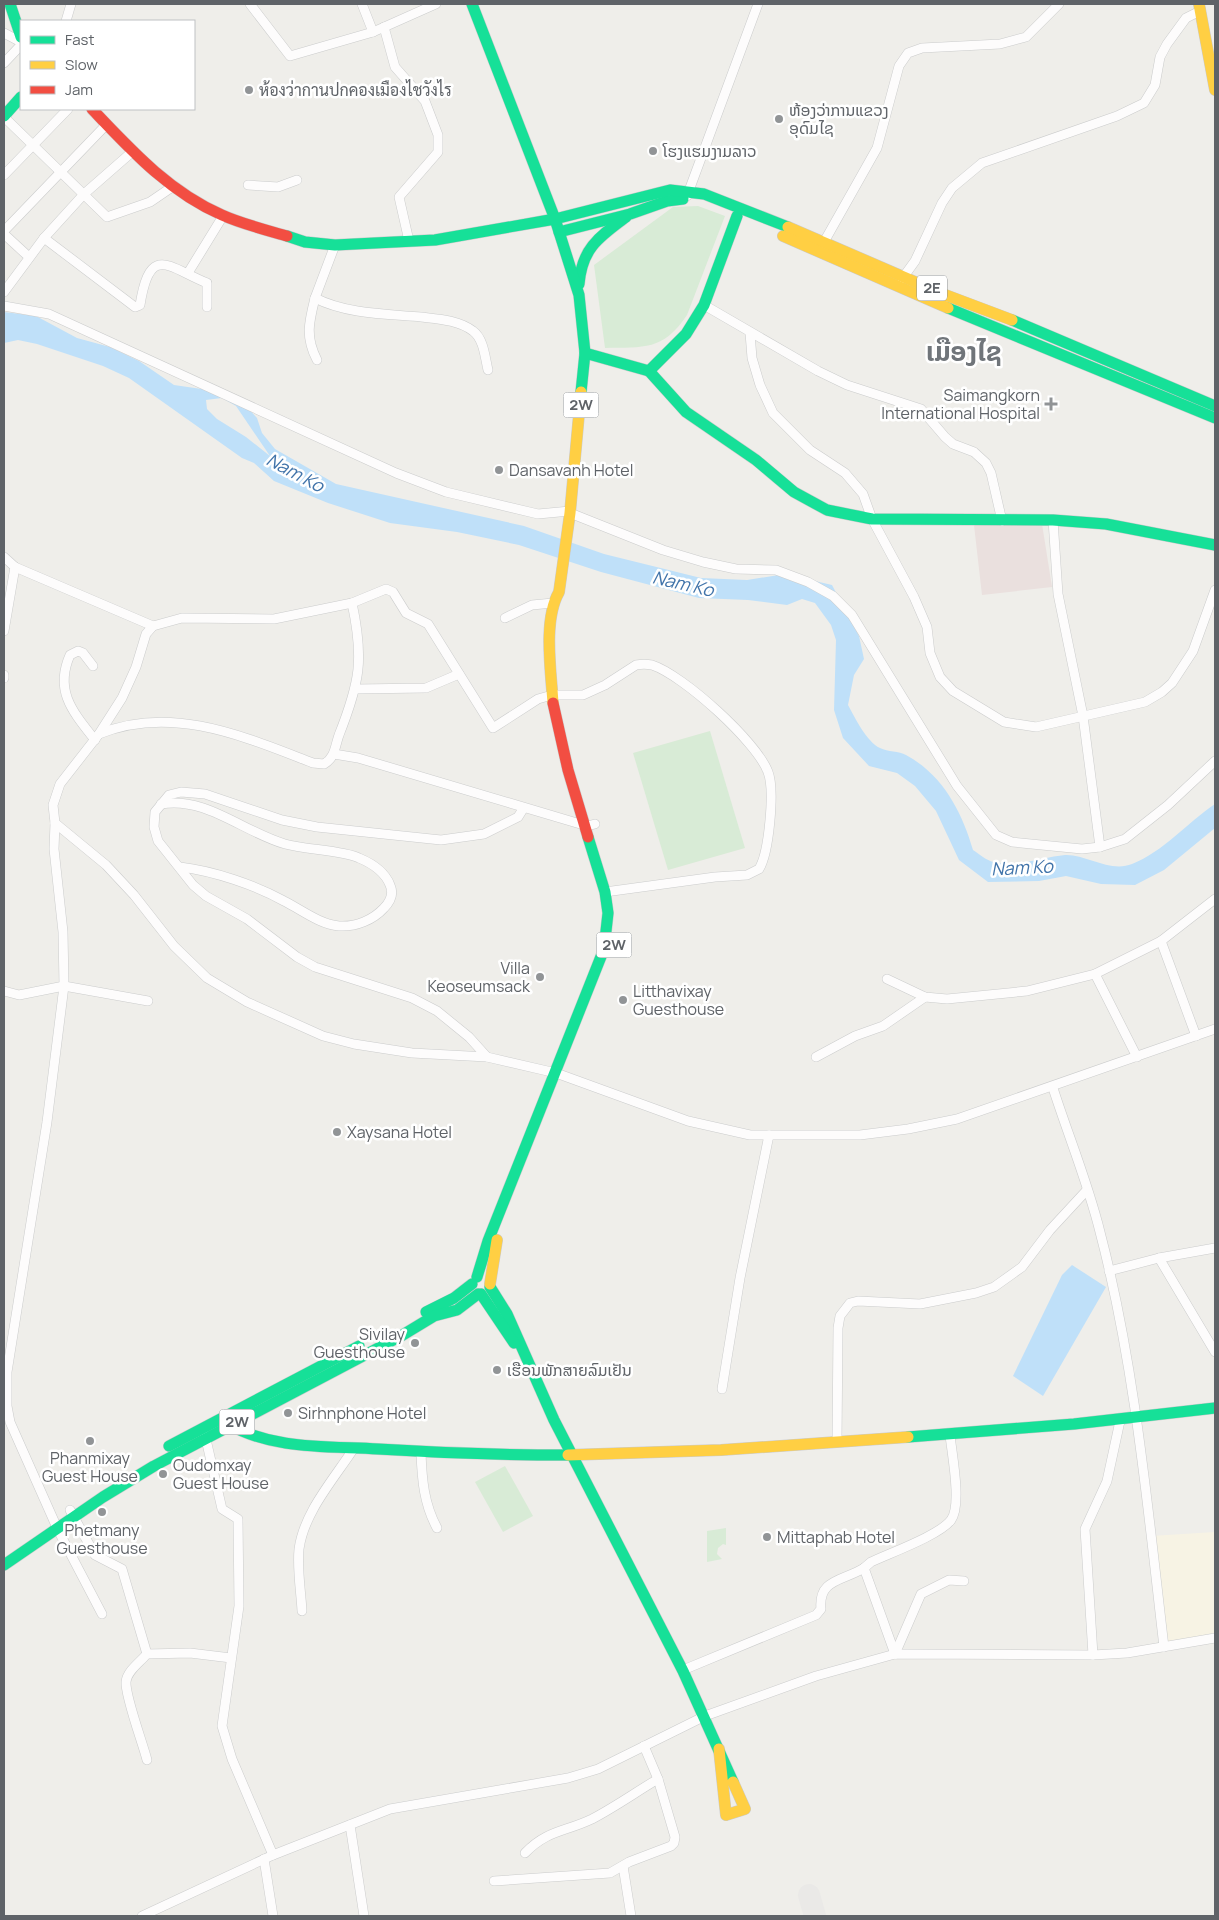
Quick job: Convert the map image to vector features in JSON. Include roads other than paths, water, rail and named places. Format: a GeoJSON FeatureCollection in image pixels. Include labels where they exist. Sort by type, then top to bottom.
{"type":"FeatureCollection","features":[{"type":"Feature","properties":{"kind":"main road"},"geometry":{"type":"LineString","coordinates":[[10,4],[20,34]]}},
{"type":"Feature","properties":{"kind":"main road"},"geometry":{"type":"LineString","coordinates":[[93,110],[132,152],[172,187],[197,203],[223,216],[305,242],[335,244],[435,240],[555,219],[472,4]]}},
{"type":"Feature","properties":{"kind":"main road"},"geometry":{"type":"LineString","coordinates":[[1199,7],[1215,90]]}},
{"type":"Feature","properties":{"kind":"main road"},"geometry":{"type":"LineString","coordinates":[[4,117],[20,98]]}},
{"type":"Feature","properties":{"kind":"main road","name":"2E"},"geometry":{"type":"LineString","coordinates":[[555,219],[670,190],[688,194],[704,194],[807,240],[898,286],[1066,358],[1215,418]]}},
{"type":"Feature","properties":{"kind":"main road","name":"2E"},"geometry":{"type":"LineString","coordinates":[[559,232],[630,214],[688,194],[737,216],[807,240],[824,242],[904,275],[943,294],[1072,345],[1215,406]]}},
{"type":"Feature","properties":{"kind":"main road"},"geometry":{"type":"LineString","coordinates":[[579,295],[580,267],[587,250],[630,214]]}},
{"type":"Feature","properties":{"kind":"main road"},"geometry":{"type":"LineString","coordinates":[[649,371],[686,334],[704,304],[737,216]]}},
{"type":"Feature","properties":{"kind":"main road","name":"2W"},"geometry":{"type":"LineString","coordinates":[[4,1565],[125,1472],[201,1429],[225,1422],[401,1336],[434,1316],[457,1310],[481,1287],[492,1243],[560,1074],[604,949],[610,892],[591,825],[568,770],[550,648],[554,603],[560,587],[570,513],[585,353],[579,295],[555,219]]}},
{"type":"Feature","properties":{"kind":"main road"},"geometry":{"type":"LineString","coordinates":[[1066,358],[1072,345]]}},
{"type":"Feature","properties":{"kind":"main road"},"geometry":{"type":"LineString","coordinates":[[585,353],[649,371],[686,412],[756,460],[794,492],[827,510],[872,519],[1053,520],[1106,524],[1185,541],[1215,545]]}},
{"type":"Feature","properties":{"kind":"main road","name":"2W"},"geometry":{"type":"LineString","coordinates":[[556,695],[558,649],[563,604],[560,587]]}},
{"type":"Feature","properties":{"kind":"main road"},"geometry":{"type":"LineString","coordinates":[[481,1287],[516,1334],[526,1361],[572,1455],[705,1716],[745,1809],[726,1815],[719,1749]]}},
{"type":"Feature","properties":{"kind":"main road"},"geometry":{"type":"LineString","coordinates":[[225,1422],[252,1436],[291,1444],[421,1453],[572,1455],[741,1450],[950,1435],[1120,1421],[1215,1408]]}},
{"type":"Feature","properties":{"kind":"main road","name":"2W"},"geometry":{"type":"LineString","coordinates":[[72,1514],[177,1452],[208,1439],[225,1422]]}},
{"type":"Feature","properties":{"kind":"main road","name":"2W"},"geometry":{"type":"LineString","coordinates":[[4,1553],[56,1525]]}},
{"type":"Feature","properties":{"kind":"street"},"geometry":{"type":"LineString","coordinates":[[66,20],[71,4]]}},
{"type":"Feature","properties":{"kind":"street"},"geometry":{"type":"LineString","coordinates":[[250,4],[290,56],[344,43],[436,4]]}},
{"type":"Feature","properties":{"kind":"street"},"geometry":{"type":"LineString","coordinates":[[362,4],[373,32]]}},
{"type":"Feature","properties":{"kind":"street"},"geometry":{"type":"LineString","coordinates":[[824,242],[877,148],[900,66],[908,53],[922,48],[1000,44],[1026,37],[1059,4]]}},
{"type":"Feature","properties":{"kind":"street"},"geometry":{"type":"LineString","coordinates":[[688,194],[755,5]]}},
{"type":"Feature","properties":{"kind":"street"},"geometry":{"type":"LineString","coordinates":[[898,286],[915,261],[942,204],[952,188],[966,175],[982,164],[1117,116],[1144,103],[1155,85],[1160,58],[1167,44],[1186,18],[1199,7]]}},
{"type":"Feature","properties":{"kind":"street"},"geometry":{"type":"LineString","coordinates":[[384,27],[395,67],[425,101],[438,136],[438,152],[399,197],[409,241]]}},
{"type":"Feature","properties":{"kind":"street"},"geometry":{"type":"LineString","coordinates":[[4,32],[20,42]]}},
{"type":"Feature","properties":{"kind":"street"},"geometry":{"type":"LineString","coordinates":[[4,63],[20,44]]}},
{"type":"Feature","properties":{"kind":"street"},"geometry":{"type":"LineString","coordinates":[[4,175],[67,110]]}},
{"type":"Feature","properties":{"kind":"street"},"geometry":{"type":"LineString","coordinates":[[4,117],[109,218],[150,202],[172,187]]}},
{"type":"Feature","properties":{"kind":"street"},"geometry":{"type":"LineString","coordinates":[[29,257],[4,233],[106,125]]}},
{"type":"Feature","properties":{"kind":"street"},"geometry":{"type":"LineString","coordinates":[[4,292],[44,238],[84,194],[132,152]]}},
{"type":"Feature","properties":{"kind":"street"},"geometry":{"type":"LineString","coordinates":[[248,185],[278,187],[297,180]]}},
{"type":"Feature","properties":{"kind":"street"},"geometry":{"type":"LineString","coordinates":[[188,273],[223,216]]}},
{"type":"Feature","properties":{"kind":"street"},"geometry":{"type":"LineString","coordinates":[[44,238],[135,307],[140,305],[144,282],[149,272],[158,266],[170,265],[188,273],[193,278],[207,282],[207,308]]}},
{"type":"Feature","properties":{"kind":"street"},"geometry":{"type":"LineString","coordinates":[[317,360],[309,345],[310,316],[335,244]]}},
{"type":"Feature","properties":{"kind":"street"},"geometry":{"type":"LineString","coordinates":[[315,298],[324,303],[353,309],[449,320],[474,331],[481,343],[488,370]]}},
{"type":"Feature","properties":{"kind":"street"},"geometry":{"type":"LineString","coordinates":[[704,304],[750,333],[847,384],[921,409],[953,444],[974,452],[986,463],[991,473],[1002,521]]}},
{"type":"Feature","properties":{"kind":"street"},"geometry":{"type":"LineString","coordinates":[[4,306],[48,314],[396,473],[446,492],[538,514],[570,513],[663,550],[703,562],[736,569],[776,570],[808,582],[833,596],[852,615],[957,786],[996,835],[1012,842],[1082,849],[1100,847],[1125,839],[1168,804],[1215,760]]}},
{"type":"Feature","properties":{"kind":"street"},"geometry":{"type":"LineString","coordinates":[[750,333],[755,367],[774,413],[810,450],[846,473],[863,494],[872,519],[914,597],[927,627],[930,653],[940,677],[953,690],[1004,722],[1036,727],[1144,702],[1172,684],[1193,651],[1215,590]]}},
{"type":"Feature","properties":{"kind":"street"},"geometry":{"type":"LineString","coordinates":[[1053,520],[1058,594],[1084,716],[1100,847]]}},
{"type":"Feature","properties":{"kind":"street"},"geometry":{"type":"LineString","coordinates":[[4,557],[15,567],[153,626]]}},
{"type":"Feature","properties":{"kind":"street"},"geometry":{"type":"LineString","coordinates":[[4,631],[15,567]]}},
{"type":"Feature","properties":{"kind":"street"},"geometry":{"type":"LineString","coordinates":[[102,1614],[56,1525],[10,1422],[6,1393],[8,1347],[47,1122],[64,986],[62,932],[54,849],[55,823],[53,806],[60,784],[97,737],[122,698],[136,667],[146,634],[153,626],[182,618],[274,619],[352,603],[386,589],[390,590],[406,613],[428,624],[493,728],[538,699],[556,695],[583,695],[605,685],[636,665],[652,665],[684,684],[726,718],[757,750],[772,782],[768,829],[759,869],[747,875],[716,877],[610,892]]}},
{"type":"Feature","properties":{"kind":"street"},"geometry":{"type":"LineString","coordinates":[[97,737],[114,728],[149,722],[182,722],[235,734],[313,763],[324,764],[334,754],[356,689],[360,664],[352,603]]}},
{"type":"Feature","properties":{"kind":"street"},"geometry":{"type":"LineString","coordinates":[[505,618],[532,605],[554,603]]}},
{"type":"Feature","properties":{"kind":"street"},"geometry":{"type":"LineString","coordinates":[[93,666],[84,653],[74,652],[68,660],[64,678],[64,690],[68,702],[97,737]]}},
{"type":"Feature","properties":{"kind":"street"},"geometry":{"type":"LineString","coordinates":[[356,689],[426,688],[459,674]]}},
{"type":"Feature","properties":{"kind":"street"},"geometry":{"type":"LineString","coordinates":[[334,754],[358,758],[523,809],[591,825]]}},
{"type":"Feature","properties":{"kind":"street"},"geometry":{"type":"LineString","coordinates":[[488,1058],[456,1026],[429,1007],[412,998],[314,966],[297,957],[247,919],[206,896],[158,841],[154,827],[155,812],[169,795],[181,792],[205,794],[282,820],[317,827],[441,840],[484,834],[518,817],[523,809]]}},
{"type":"Feature","properties":{"kind":"street"},"geometry":{"type":"LineString","coordinates":[[160,804],[185,803],[200,806],[271,840],[298,848],[357,856],[384,875],[391,886],[392,896],[388,904],[372,918],[361,924],[340,926],[322,922],[283,900],[221,876],[202,869],[180,867]]}},
{"type":"Feature","properties":{"kind":"street"},"geometry":{"type":"LineString","coordinates":[[55,823],[106,865],[134,895],[174,946],[207,978],[247,1002],[323,1036],[354,1044],[412,1053],[488,1058],[560,1074],[688,1121],[750,1134],[860,1135],[908,1129],[957,1119],[1053,1088],[1215,1029]]}},
{"type":"Feature","properties":{"kind":"street"},"geometry":{"type":"LineString","coordinates":[[887,979],[925,997],[947,1000],[1027,991],[1095,974],[1161,941],[1215,899]]}},
{"type":"Feature","properties":{"kind":"street"},"geometry":{"type":"LineString","coordinates":[[1161,941],[1196,1036]]}},
{"type":"Feature","properties":{"kind":"street"},"geometry":{"type":"LineString","coordinates":[[1095,974],[1138,1057]]}},
{"type":"Feature","properties":{"kind":"street"},"geometry":{"type":"LineString","coordinates":[[4,991],[19,995],[64,986],[148,1001]]}},
{"type":"Feature","properties":{"kind":"street"},"geometry":{"type":"LineString","coordinates":[[816,1057],[855,1036],[883,1026],[925,997]]}},
{"type":"Feature","properties":{"kind":"street"},"geometry":{"type":"LineString","coordinates":[[1053,1088],[1100,1230],[1117,1302],[1135,1419],[1164,1648]]}},
{"type":"Feature","properties":{"kind":"street"},"geometry":{"type":"LineString","coordinates":[[722,1389],[740,1278],[769,1135]]}},
{"type":"Feature","properties":{"kind":"street"},"geometry":{"type":"LineString","coordinates":[[837,1442],[838,1328],[840,1316],[845,1307],[858,1301],[920,1304],[976,1293],[994,1287],[1022,1267],[1050,1230],[1086,1190]]}},
{"type":"Feature","properties":{"kind":"street"},"geometry":{"type":"LineString","coordinates":[[1109,1271],[1158,1258],[1215,1248]]}},
{"type":"Feature","properties":{"kind":"street"},"geometry":{"type":"LineString","coordinates":[[1158,1258],[1215,1352]]}},
{"type":"Feature","properties":{"kind":"street"},"geometry":{"type":"LineString","coordinates":[[1093,1655],[1085,1529],[1107,1481],[1120,1421]]}},
{"type":"Feature","properties":{"kind":"street"},"geometry":{"type":"LineString","coordinates":[[201,1429],[208,1439],[221,1506],[238,1519],[239,1606],[222,1713],[224,1735],[273,1855]]}},
{"type":"Feature","properties":{"kind":"street"},"geometry":{"type":"LineString","coordinates":[[683,1670],[816,1615],[821,1610],[820,1598],[822,1591],[829,1584],[942,1528],[952,1519],[956,1498],[950,1435]]}},
{"type":"Feature","properties":{"kind":"street"},"geometry":{"type":"LineString","coordinates":[[302,1611],[299,1549],[311,1511],[354,1448]]}},
{"type":"Feature","properties":{"kind":"street"},"geometry":{"type":"LineString","coordinates":[[421,1453],[422,1486],[431,1517],[437,1528]]}},
{"type":"Feature","properties":{"kind":"street"},"geometry":{"type":"LineString","coordinates":[[72,1514],[95,1555],[122,1569],[147,1654]]}},
{"type":"Feature","properties":{"kind":"street"},"geometry":{"type":"LineString","coordinates":[[864,1568],[895,1654]]}},
{"type":"Feature","properties":{"kind":"street"},"geometry":{"type":"LineString","coordinates":[[895,1654],[921,1594],[949,1580],[964,1581]]}},
{"type":"Feature","properties":{"kind":"street"},"geometry":{"type":"LineString","coordinates":[[142,1916],[273,1855],[390,1809],[568,1778],[598,1769],[705,1716],[816,1676],[895,1654],[1093,1655],[1164,1648],[1215,1638]]}},
{"type":"Feature","properties":{"kind":"street"},"geometry":{"type":"LineString","coordinates":[[147,1760],[126,1682],[129,1673],[147,1654],[190,1653],[231,1658]]}},
{"type":"Feature","properties":{"kind":"street"},"geometry":{"type":"LineString","coordinates":[[494,1881],[610,1873],[674,1843],[675,1837],[658,1779],[644,1746]]}},
{"type":"Feature","properties":{"kind":"street"},"geometry":{"type":"LineString","coordinates":[[525,1853],[536,1842],[547,1835],[590,1820],[658,1779]]}},
{"type":"Feature","properties":{"kind":"street"},"geometry":{"type":"LineString","coordinates":[[350,1825],[364,1916]]}},
{"type":"Feature","properties":{"kind":"street"},"geometry":{"type":"LineString","coordinates":[[264,1859],[273,1916]]}},
{"type":"Feature","properties":{"kind":"street"},"geometry":{"type":"LineString","coordinates":[[623,1866],[631,1916]]}},
{"type":"Feature","properties":{"kind":"water","name":"Nam Ko"},"geometry":{"type":"Polygon","coordinates":[[[4,312],[36,316],[77,338],[110,347],[139,361],[174,385],[229,393],[239,398],[257,418],[262,433],[275,449],[336,484],[524,526],[604,554],[701,578],[747,580],[785,574],[832,585],[859,636],[864,659],[854,675],[848,705],[858,723],[870,741],[875,745],[906,755],[931,773],[941,784],[957,809],[973,850],[990,861],[1010,864],[1073,855],[1107,865],[1124,866],[1143,859],[1154,852],[1215,804],[1215,828],[1164,870],[1135,885],[1101,884],[1066,876],[1039,881],[988,882],[959,860],[936,811],[915,786],[897,773],[869,766],[843,738],[834,710],[836,640],[831,625],[815,603],[802,599],[787,605],[748,600],[699,598],[601,572],[519,545],[457,532],[390,523],[328,503],[274,481],[254,463],[242,458],[129,378],[103,366],[37,344],[18,340],[4,343],[4,312]],[[222,398],[206,400],[207,409],[217,419],[246,437],[270,456],[236,406],[222,398]]]}},
{"type":"Feature","properties":{"kind":"water"},"geometry":{"type":"Polygon","coordinates":[[[1072,1265],[1106,1287],[1043,1396],[1013,1376],[1062,1275],[1072,1265]]]}},
{"type":"Feature","properties":{"kind":"place","name":"ห้องว่ากานปกคองเมืองไชวังไร"},"geometry":{"type":"Point","coordinates":[249,90]}},
{"type":"Feature","properties":{"kind":"place","name":"ຫ້ອງວ່າການແຂວງ ອຸດົມໄຊ"},"geometry":{"type":"Point","coordinates":[779,119]}},
{"type":"Feature","properties":{"kind":"place","name":"ໂຮງແຮມງາມລາວ"},"geometry":{"type":"Point","coordinates":[653,151]}},
{"type":"Feature","properties":{"kind":"place","name":"Saimangkorn International Hospital"},"geometry":{"type":"Point","coordinates":[1051,404]}},
{"type":"Feature","properties":{"kind":"place","name":"Dansavanh Hotel"},"geometry":{"type":"Point","coordinates":[499,470]}},
{"type":"Feature","properties":{"kind":"place","name":"Villa Keoseumsack"},"geometry":{"type":"Point","coordinates":[540,977]}},
{"type":"Feature","properties":{"kind":"place","name":"Litthavixay Guesthouse"},"geometry":{"type":"Point","coordinates":[623,1000]}},
{"type":"Feature","properties":{"kind":"place","name":"Xaysana Hotel"},"geometry":{"type":"Point","coordinates":[337,1132]}},
{"type":"Feature","properties":{"kind":"place","name":"Sivilay Guesthouse"},"geometry":{"type":"Point","coordinates":[415,1343]}},
{"type":"Feature","properties":{"kind":"place","name":"ເຮືອນພັກສາຍລົມເຢັນ"},"geometry":{"type":"Point","coordinates":[497,1370]}},
{"type":"Feature","properties":{"kind":"place","name":"Sirhnphone Hotel"},"geometry":{"type":"Point","coordinates":[288,1413]}},
{"type":"Feature","properties":{"kind":"place","name":"Phanmixay Guest House"},"geometry":{"type":"Point","coordinates":[90,1441]}},
{"type":"Feature","properties":{"kind":"place","name":"Oudomxay Guest House"},"geometry":{"type":"Point","coordinates":[163,1474]}},
{"type":"Feature","properties":{"kind":"place","name":"Phetmany Guesthouse"},"geometry":{"type":"Point","coordinates":[102,1512]}},
{"type":"Feature","properties":{"kind":"place","name":"Mittaphab Hotel"},"geometry":{"type":"Point","coordinates":[767,1537]}},
{"type":"Feature","properties":{"kind":"district","name":"ເມືອງໄຊ"},"geometry":{"type":"Point","coordinates":[964,352]}}]}
